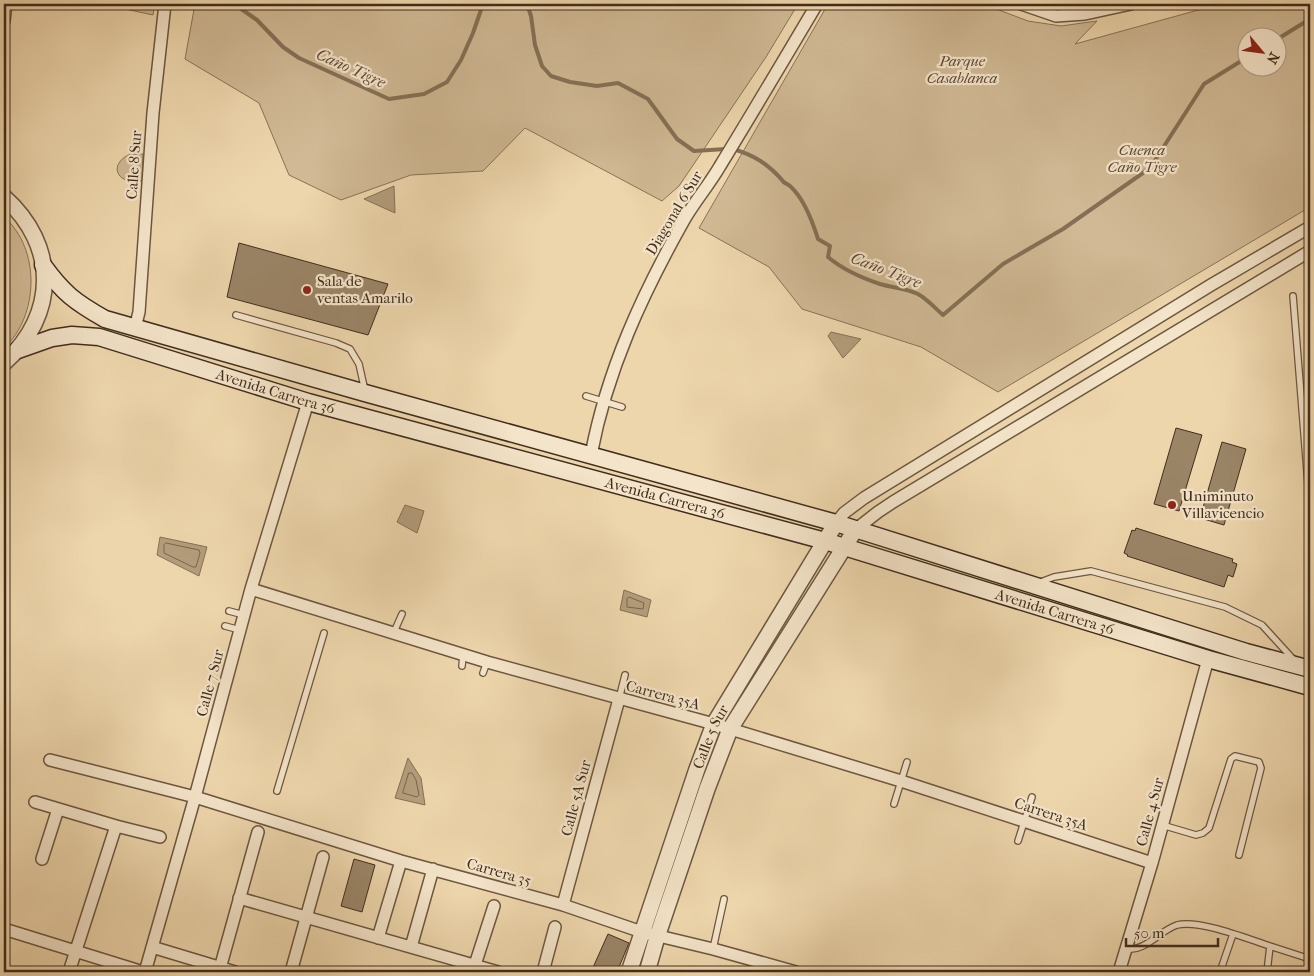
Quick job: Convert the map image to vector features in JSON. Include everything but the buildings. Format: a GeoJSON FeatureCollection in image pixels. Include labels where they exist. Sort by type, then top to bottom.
{"type":"FeatureCollection","features":[{"type":"Feature","properties":{"kind":"main road","name":"Avenida Carrera 36"},"geometry":{"type":"LineString","coordinates":[[43,265],[61,289],[80,305],[104,319],[836,523],[1246,652],[1305,668]]}},
{"type":"Feature","properties":{"kind":"main road","name":"Avenida Carrera 36"},"geometry":{"type":"LineString","coordinates":[[18,350],[52,338],[72,335],[99,337],[308,402],[825,541],[1208,659],[1310,687]]}},
{"type":"Feature","properties":{"kind":"street"},"geometry":{"type":"LineString","coordinates":[[4,21],[6,4]]}},
{"type":"Feature","properties":{"kind":"street","name":"Diagonal 6 Sur"},"geometry":{"type":"LineString","coordinates":[[591,455],[604,402],[631,325],[650,282],[685,218],[719,168],[817,4]]}},
{"type":"Feature","properties":{"kind":"street"},"geometry":{"type":"LineString","coordinates":[[1021,4],[1056,16],[1085,14],[1131,4]]}},
{"type":"Feature","properties":{"kind":"street","name":"Calle 8 Sur"},"geometry":{"type":"LineString","coordinates":[[135,328],[139,312],[153,113],[165,7]]}},
{"type":"Feature","properties":{"kind":"street"},"geometry":{"type":"LineString","coordinates":[[4,197],[25,219],[34,233],[40,248],[44,288],[40,310],[31,332],[18,350],[4,363]]}},
{"type":"Feature","properties":{"kind":"street"},"geometry":{"type":"LineString","coordinates":[[836,523],[844,513],[864,498],[1211,285],[1310,227]]}},
{"type":"Feature","properties":{"kind":"street"},"geometry":{"type":"LineString","coordinates":[[855,530],[893,502],[1310,251]]}},
{"type":"Feature","properties":{"kind":"street","name":"Calle 7 Sur"},"geometry":{"type":"LineString","coordinates":[[144,972],[195,797],[251,589],[308,402]]}},
{"type":"Feature","properties":{"kind":"street","name":"Calle 5 Sur"},"geometry":{"type":"LineString","coordinates":[[629,972],[714,724],[836,523]]}},
{"type":"Feature","properties":{"kind":"street","name":"Calle 5 Sur"},"geometry":{"type":"LineString","coordinates":[[647,972],[707,789],[730,729],[855,530]]}},
{"type":"Feature","properties":{"kind":"street","name":"Carrera 35A"},"geometry":{"type":"LineString","coordinates":[[251,589],[394,632],[463,661],[714,724],[901,781],[1152,863]]}},
{"type":"Feature","properties":{"kind":"street","name":"Calle 4 Sur"},"geometry":{"type":"LineString","coordinates":[[1119,972],[1152,863],[1208,659]]}},
{"type":"Feature","properties":{"kind":"street","name":"Calle 5A Sur"},"geometry":{"type":"LineString","coordinates":[[562,905],[619,699]]}},
{"type":"Feature","properties":{"kind":"street","name":"Carrera 35"},"geometry":{"type":"LineString","coordinates":[[50,760],[195,797],[401,861],[562,905],[657,937],[713,949],[792,972]]}},
{"type":"Feature","properties":{"kind":"street"},"geometry":{"type":"LineString","coordinates":[[35,802],[160,837]]}},
{"type":"Feature","properties":{"kind":"street"},"geometry":{"type":"LineString","coordinates":[[42,859],[58,809]]}},
{"type":"Feature","properties":{"kind":"street"},"geometry":{"type":"LineString","coordinates":[[69,972],[116,826]]}},
{"type":"Feature","properties":{"kind":"street"},"geometry":{"type":"LineString","coordinates":[[220,970],[258,832]]}},
{"type":"Feature","properties":{"kind":"street"},"geometry":{"type":"LineString","coordinates":[[291,972],[323,857]]}},
{"type":"Feature","properties":{"kind":"street"},"geometry":{"type":"LineString","coordinates":[[378,938],[401,861]]}},
{"type":"Feature","properties":{"kind":"street"},"geometry":{"type":"LineString","coordinates":[[412,947],[433,869]]}},
{"type":"Feature","properties":{"kind":"street"},"geometry":{"type":"LineString","coordinates":[[239,898],[412,947],[474,969],[498,972]]}},
{"type":"Feature","properties":{"kind":"street"},"geometry":{"type":"LineString","coordinates":[[474,969],[494,906]]}},
{"type":"Feature","properties":{"kind":"street"},"geometry":{"type":"LineString","coordinates":[[543,972],[555,927]]}},
{"type":"Feature","properties":{"kind":"street"},"geometry":{"type":"LineString","coordinates":[[4,929],[144,972]]}},
{"type":"Feature","properties":{"kind":"street"},"geometry":{"type":"LineString","coordinates":[[152,947],[220,970],[235,972]]}},
{"type":"Feature","properties":{"kind":"lane"},"geometry":{"type":"LineString","coordinates":[[1293,296],[1308,445],[1310,511]]}},
{"type":"Feature","properties":{"kind":"lane"},"geometry":{"type":"LineString","coordinates":[[236,315],[336,343],[350,349],[359,364],[365,393]]}},
{"type":"Feature","properties":{"kind":"lane"},"geometry":{"type":"LineString","coordinates":[[586,396],[622,407]]}},
{"type":"Feature","properties":{"kind":"lane"},"geometry":{"type":"LineString","coordinates":[[1032,585],[1054,577],[1091,571],[1225,607],[1262,625],[1305,668]]}},
{"type":"Feature","properties":{"kind":"lane"},"geometry":{"type":"LineString","coordinates":[[229,611],[244,615]]}},
{"type":"Feature","properties":{"kind":"lane"},"geometry":{"type":"LineString","coordinates":[[394,632],[402,614]]}},
{"type":"Feature","properties":{"kind":"lane"},"geometry":{"type":"LineString","coordinates":[[225,626],[240,630]]}},
{"type":"Feature","properties":{"kind":"lane"},"geometry":{"type":"LineString","coordinates":[[277,791],[324,633]]}},
{"type":"Feature","properties":{"kind":"lane"},"geometry":{"type":"LineString","coordinates":[[619,699],[625,675]]}},
{"type":"Feature","properties":{"kind":"lane"},"geometry":{"type":"LineString","coordinates":[[1162,825],[1196,835],[1203,833],[1209,828],[1231,759],[1235,756],[1258,762],[1261,768],[1239,855]]}},
{"type":"Feature","properties":{"kind":"lane"},"geometry":{"type":"LineString","coordinates":[[894,804],[907,762]]}},
{"type":"Feature","properties":{"kind":"lane"},"geometry":{"type":"LineString","coordinates":[[1018,841],[1032,797]]}},
{"type":"Feature","properties":{"kind":"lane"},"geometry":{"type":"LineString","coordinates":[[713,949],[724,899]]}},
{"type":"Feature","properties":{"kind":"lane"},"geometry":{"type":"LineString","coordinates":[[1126,949],[1136,950],[1176,925],[1193,924],[1233,934],[1307,958],[1309,967],[1307,972]]}},
{"type":"Feature","properties":{"kind":"lane"},"geometry":{"type":"LineString","coordinates":[[1220,972],[1233,934]]}},
{"type":"Feature","properties":{"kind":"lane"},"geometry":{"type":"LineString","coordinates":[[1267,972],[1270,946]]}},
{"type":"Feature","properties":{"kind":"green space"},"geometry":{"type":"Polygon","coordinates":[[[102,4],[155,4],[153,15],[102,4]]]}},
{"type":"Feature","properties":{"kind":"green space"},"geometry":{"type":"Polygon","coordinates":[[[195,4],[798,4],[766,57],[679,186],[662,201],[525,128],[483,171],[411,175],[341,200],[289,175],[259,103],[185,59],[195,4]]]}},
{"type":"Feature","properties":{"kind":"green space","name":"Cuenca Caño Tigre"},"geometry":{"type":"Polygon","coordinates":[[[828,4],[983,4],[1028,21],[1061,26],[1097,21],[1075,44],[1220,4],[1310,4],[1310,207],[998,392],[921,347],[802,309],[769,267],[699,228],[828,4]]]}},
{"type":"Feature","properties":{"kind":"green space"},"geometry":{"type":"Polygon","coordinates":[[[131,154],[143,154],[142,181],[122,178],[117,171],[121,161],[131,154]]]}},
{"type":"Feature","properties":{"kind":"green space"},"geometry":{"type":"Polygon","coordinates":[[[4,217],[16,231],[25,246],[31,282],[29,301],[24,319],[16,334],[4,348],[4,217]]]}},
{"type":"Feature","properties":{"kind":"water"},"geometry":{"type":"Polygon","coordinates":[[[394,186],[395,213],[364,199],[394,186]]]}},
{"type":"Feature","properties":{"kind":"water"},"geometry":{"type":"Polygon","coordinates":[[[831,332],[861,339],[843,358],[828,336],[831,332]]]}},
{"type":"Feature","properties":{"kind":"water"},"geometry":{"type":"Polygon","coordinates":[[[405,505],[424,511],[417,533],[397,522],[405,505]]]}},
{"type":"Feature","properties":{"kind":"water"},"geometry":{"type":"Polygon","coordinates":[[[160,537],[207,547],[199,576],[157,555],[160,537]]]}},
{"type":"Feature","properties":{"kind":"water"},"geometry":{"type":"Polygon","coordinates":[[[624,590],[651,600],[647,617],[620,610],[624,590]]]}},
{"type":"Feature","properties":{"kind":"water"},"geometry":{"type":"Polygon","coordinates":[[[408,758],[421,778],[425,805],[395,798],[408,758]]]}},
{"type":"Feature","properties":{"kind":"waterway","name":"Caño Tigre"},"geometry":{"type":"LineString","coordinates":[[234,4],[257,20],[283,47],[299,58],[389,99],[424,94],[447,82],[461,60],[483,4]]}},
{"type":"Feature","properties":{"kind":"waterway","name":"Caño Tigre"},"geometry":{"type":"LineString","coordinates":[[527,4],[531,16],[535,45],[542,66],[551,76],[570,82],[597,86],[618,83],[648,99],[677,139],[694,151],[726,149]]}},
{"type":"Feature","properties":{"kind":"waterway","name":"Caño Tigre"},"geometry":{"type":"LineString","coordinates":[[1286,34],[1310,19]]}},
{"type":"Feature","properties":{"kind":"waterway","name":"Caño Tigre"},"geometry":{"type":"LineString","coordinates":[[733,149],[748,154],[760,161],[796,192],[808,212],[818,239],[830,246],[828,257],[866,279],[918,294],[943,315],[1003,264],[1063,229],[1150,168],[1204,84],[1236,64]]}},
{"type":"Feature","properties":{"kind":"place","name":"Sala de ventas Amarilo"},"geometry":{"type":"Point","coordinates":[307,290]}},
{"type":"Feature","properties":{"kind":"place","name":"Uniminuto Villavicencio"},"geometry":{"type":"Point","coordinates":[1172,505]}},
{"type":"Feature","properties":{"kind":"park label","name":"Parque Casablanca"},"geometry":{"type":"Point","coordinates":[962,70]}}]}
